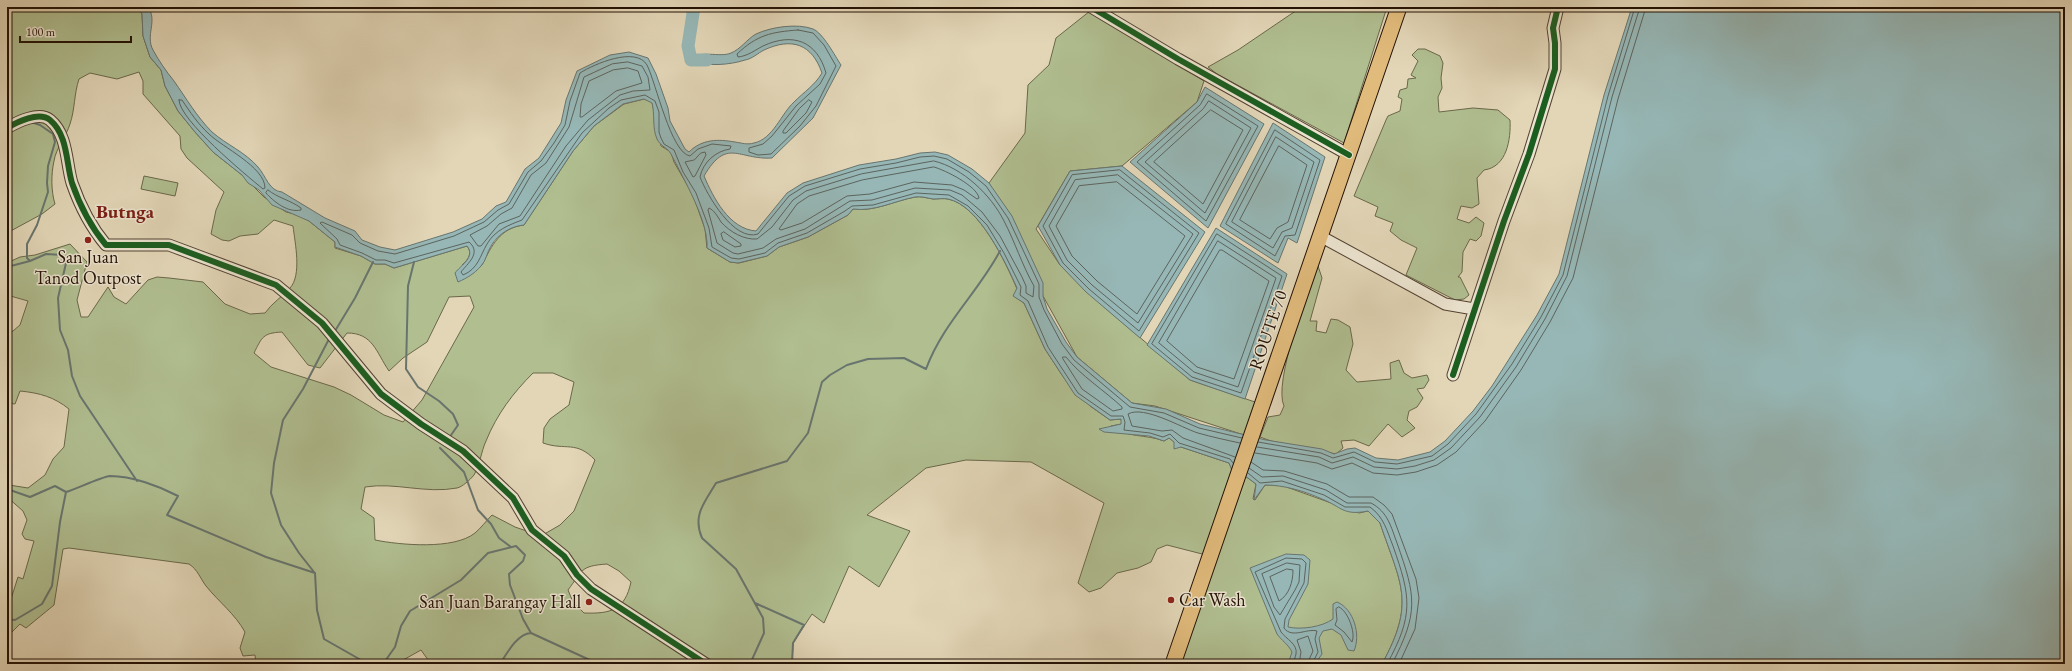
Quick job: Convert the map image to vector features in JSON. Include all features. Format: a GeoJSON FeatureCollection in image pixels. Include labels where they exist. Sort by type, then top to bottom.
{"type":"FeatureCollection","features":[{"type":"Feature","properties":{"kind":"highway","name":"ROUTE 70"},"geometry":{"type":"LineString","coordinates":[[1172,664],[1261,411],[1399,7]]}},
{"type":"Feature","properties":{"kind":"street"},"geometry":{"type":"LineString","coordinates":[[1091,7],[1178,59],[1349,155]]}},
{"type":"Feature","properties":{"kind":"street"},"geometry":{"type":"LineString","coordinates":[[1453,375],[1474,309],[1529,154],[1555,69],[1555,43],[1553,28],[1558,7]]}},
{"type":"Feature","properties":{"kind":"street"},"geometry":{"type":"LineString","coordinates":[[7,128],[17,122],[40,117],[49,119],[57,128],[65,150],[72,181],[79,201],[90,226],[106,244],[169,245],[276,285],[322,323],[381,394],[400,410],[463,451],[513,498],[532,530],[564,556],[577,575],[591,589],[706,664]]}},
{"type":"Feature","properties":{"kind":"street"},"geometry":{"type":"LineString","coordinates":[[1320,236],[1445,304],[1474,309]]}},
{"type":"Feature","properties":{"kind":"green space"},"geometry":{"type":"Polygon","coordinates":[[[7,7],[138,7],[142,14],[143,36],[150,57],[161,70],[165,86],[178,111],[213,152],[242,175],[264,197],[286,212],[299,215],[309,221],[335,242],[335,248],[361,256],[375,264],[385,264],[394,268],[467,246],[470,254],[462,265],[482,265],[493,244],[503,234],[516,227],[524,225],[573,151],[594,126],[624,104],[644,99],[652,102],[661,146],[671,152],[674,162],[693,195],[705,229],[707,248],[730,262],[739,263],[767,256],[779,247],[808,237],[848,215],[853,209],[861,210],[876,208],[917,197],[946,199],[959,204],[981,223],[990,236],[999,251],[1017,289],[1014,296],[1024,303],[1045,349],[1062,375],[1090,406],[1110,420],[1121,419],[1122,424],[1111,426],[1117,430],[1130,434],[1164,441],[1169,438],[1181,447],[1229,463],[1232,470],[1256,484],[1253,499],[1255,500],[1265,485],[1281,485],[1359,513],[1368,511],[1380,523],[1399,579],[1402,594],[1402,608],[1399,625],[1393,643],[1382,664],[1173,664],[1210,556],[1167,545],[1157,549],[1151,562],[1138,568],[1117,573],[1101,588],[1089,592],[1078,583],[1104,503],[1031,462],[966,460],[926,468],[867,515],[910,531],[879,587],[849,566],[824,623],[812,614],[793,643],[792,664],[431,664],[421,650],[396,664],[256,664],[255,655],[243,656],[240,648],[245,632],[241,626],[206,586],[197,571],[189,564],[69,548],[63,549],[54,605],[26,628],[20,624],[7,637],[7,598],[11,599],[18,577],[23,579],[34,541],[25,539],[22,534],[27,520],[23,511],[7,497],[7,487],[9,485],[28,488],[45,475],[53,459],[64,447],[69,409],[58,401],[46,396],[20,391],[15,404],[7,403],[7,336],[20,325],[28,301],[7,295],[7,263],[20,257],[35,255],[70,244],[87,262],[77,300],[81,317],[88,317],[108,287],[114,297],[126,304],[148,280],[157,277],[203,282],[225,304],[250,314],[265,313],[294,282],[297,258],[293,226],[274,220],[258,234],[240,236],[229,241],[222,240],[211,234],[216,210],[224,192],[187,158],[181,149],[180,136],[143,94],[143,81],[139,72],[117,79],[90,73],[79,79],[70,124],[55,156],[53,166],[52,188],[55,204],[42,214],[7,233],[7,7]],[[470,296],[449,297],[427,342],[403,358],[389,371],[373,345],[363,336],[356,334],[347,333],[320,368],[308,365],[282,332],[271,333],[264,337],[254,353],[271,367],[334,387],[351,395],[384,415],[403,422],[422,400],[474,307],[470,296]],[[533,373],[512,396],[500,413],[490,431],[474,475],[464,485],[457,488],[434,490],[388,486],[365,487],[361,509],[374,518],[375,540],[426,545],[454,542],[475,533],[492,515],[515,527],[541,536],[560,525],[574,511],[595,460],[582,450],[576,448],[543,443],[544,428],[550,419],[569,405],[574,382],[553,373],[533,373]],[[607,564],[598,565],[583,570],[568,590],[573,602],[584,613],[602,613],[615,608],[625,599],[631,582],[619,571],[607,564]]]}},
{"type":"Feature","properties":{"kind":"green space"},"geometry":{"type":"Polygon","coordinates":[[[1338,7],[1387,7],[1344,143],[1217,74],[1208,67],[1238,50],[1297,10],[1332,10],[1338,7]]]}},
{"type":"Feature","properties":{"kind":"green space"},"geometry":{"type":"Polygon","coordinates":[[[1090,11],[1204,81],[1197,102],[1122,166],[1070,171],[1036,229],[1060,265],[1110,312],[1190,380],[1255,402],[1247,436],[1155,406],[1132,403],[1077,357],[1043,296],[989,183],[1025,133],[1028,85],[1049,65],[1056,38],[1090,11]]]}},
{"type":"Feature","properties":{"kind":"green space"},"geometry":{"type":"Polygon","coordinates":[[[1418,49],[1425,49],[1440,56],[1443,63],[1441,78],[1442,88],[1438,97],[1439,112],[1473,108],[1498,110],[1510,120],[1510,135],[1503,158],[1492,168],[1484,170],[1477,178],[1479,204],[1472,208],[1461,206],[1457,219],[1469,223],[1476,217],[1484,223],[1481,236],[1476,241],[1470,239],[1463,252],[1462,272],[1458,277],[1460,277],[1469,295],[1464,299],[1455,300],[1406,275],[1417,248],[1401,240],[1390,231],[1393,223],[1375,216],[1378,207],[1354,196],[1388,116],[1400,111],[1402,99],[1398,97],[1400,90],[1407,88],[1408,79],[1416,78],[1411,75],[1418,61],[1412,55],[1418,49]]]}},
{"type":"Feature","properties":{"kind":"green space"},"geometry":{"type":"Polygon","coordinates":[[[144,176],[178,183],[175,196],[141,189],[144,176]]]}},
{"type":"Feature","properties":{"kind":"green space"},"geometry":{"type":"Polygon","coordinates":[[[1317,263],[1322,278],[1310,321],[1317,321],[1316,331],[1326,333],[1331,319],[1338,320],[1350,327],[1353,344],[1346,370],[1357,382],[1391,379],[1390,363],[1399,360],[1404,373],[1412,378],[1427,375],[1429,380],[1424,388],[1417,389],[1423,398],[1417,407],[1409,411],[1407,420],[1415,428],[1402,437],[1388,424],[1369,446],[1354,440],[1341,441],[1343,448],[1336,454],[1271,441],[1260,437],[1268,417],[1280,415],[1284,406],[1282,394],[1283,378],[1287,358],[1317,263]]]}},
{"type":"Feature","properties":{"kind":"water"},"geometry":{"type":"Polygon","coordinates":[[[138,7],[148,7],[151,12],[152,23],[150,39],[155,54],[197,114],[212,132],[253,162],[274,189],[282,192],[325,218],[355,231],[362,240],[380,247],[395,250],[453,232],[482,219],[496,206],[506,202],[525,169],[539,158],[561,123],[566,100],[577,71],[610,55],[629,52],[648,58],[656,74],[668,108],[670,121],[685,149],[689,152],[705,142],[716,140],[744,144],[761,141],[772,131],[789,107],[813,85],[822,73],[813,55],[800,46],[783,44],[764,50],[748,59],[732,63],[704,64],[691,60],[694,57],[704,54],[721,55],[731,53],[756,34],[769,29],[799,26],[813,29],[817,31],[825,40],[841,65],[813,118],[772,158],[760,158],[734,153],[727,154],[720,157],[712,164],[704,176],[723,211],[738,225],[746,229],[756,231],[787,193],[803,183],[859,165],[896,159],[920,153],[935,152],[948,155],[972,169],[989,183],[1012,216],[1043,283],[1043,296],[1047,309],[1066,342],[1077,357],[1132,403],[1166,409],[1200,424],[1266,440],[1322,449],[1334,454],[1347,449],[1355,448],[1376,458],[1398,460],[1430,452],[1445,441],[1473,411],[1492,386],[1537,315],[1559,274],[1604,95],[1632,7],[2065,7],[2065,664],[1382,664],[1393,643],[1399,625],[1402,608],[1402,594],[1394,562],[1380,523],[1368,511],[1348,512],[1315,496],[1287,487],[1265,485],[1254,500],[1256,484],[1232,470],[1229,463],[1181,447],[1174,449],[1174,442],[1169,438],[1164,441],[1149,436],[1104,432],[1099,429],[1121,424],[1121,419],[1110,420],[1075,395],[1045,349],[1024,303],[1013,296],[1017,288],[999,250],[981,223],[959,204],[948,199],[917,197],[876,208],[861,210],[853,209],[848,215],[808,237],[779,247],[767,256],[738,263],[730,262],[707,248],[707,237],[700,213],[671,154],[660,143],[655,135],[652,103],[644,99],[623,104],[594,126],[573,151],[524,225],[510,229],[501,234],[490,248],[483,264],[467,277],[458,282],[455,273],[469,257],[470,254],[467,246],[394,268],[385,264],[375,264],[361,256],[335,247],[335,242],[309,221],[272,205],[259,190],[248,183],[242,175],[213,152],[178,111],[165,86],[161,70],[150,57],[143,36],[142,14],[138,7]]]}},
{"type":"Feature","properties":{"kind":"water"},"geometry":{"type":"Polygon","coordinates":[[[1205,87],[1264,124],[1208,228],[1130,162],[1197,102],[1205,87]]]}},
{"type":"Feature","properties":{"kind":"water"},"geometry":{"type":"Polygon","coordinates":[[[1273,123],[1325,157],[1297,243],[1288,238],[1278,263],[1220,226],[1273,123]]]}},
{"type":"Feature","properties":{"kind":"water"},"geometry":{"type":"Polygon","coordinates":[[[1122,166],[1205,232],[1140,338],[1086,292],[1060,265],[1038,226],[1070,171],[1122,166]]]}},
{"type":"Feature","properties":{"kind":"water"},"geometry":{"type":"Polygon","coordinates":[[[1216,228],[1287,274],[1245,399],[1190,380],[1147,345],[1216,228]]]}},
{"type":"Feature","properties":{"kind":"water"},"geometry":{"type":"Polygon","coordinates":[[[1286,554],[1304,555],[1310,560],[1308,584],[1289,620],[1288,627],[1311,627],[1328,622],[1333,619],[1333,604],[1337,602],[1343,605],[1352,616],[1357,638],[1354,651],[1348,650],[1341,635],[1332,629],[1323,631],[1319,638],[1322,654],[1315,664],[1291,664],[1289,661],[1292,652],[1277,634],[1250,568],[1286,554]]]}},
{"type":"Feature","properties":{"kind":"waterway"},"geometry":{"type":"LineString","coordinates":[[694,7],[688,46],[691,60],[707,60]]}},
{"type":"Feature","properties":{"kind":"waterway"},"geometry":{"type":"LineString","coordinates":[[30,261],[27,258],[27,244],[37,225],[48,192],[48,166],[55,142],[53,134],[40,125],[31,122]]}},
{"type":"Feature","properties":{"kind":"waterway"},"geometry":{"type":"LineString","coordinates":[[750,664],[764,633],[763,618],[736,569],[702,538],[698,522],[701,509],[708,496],[716,483],[787,461],[808,433],[822,382],[830,375],[847,365],[868,359],[904,358],[926,369],[933,352],[942,337],[991,267],[1000,251]]}},
{"type":"Feature","properties":{"kind":"waterway"},"geometry":{"type":"LineString","coordinates":[[7,267],[30,261],[46,254],[63,255],[66,263],[58,298],[60,330],[68,350],[72,376],[80,396],[137,481]]}},
{"type":"Feature","properties":{"kind":"waterway"},"geometry":{"type":"LineString","coordinates":[[335,331],[355,298],[373,262]]}},
{"type":"Feature","properties":{"kind":"waterway"},"geometry":{"type":"LineString","coordinates":[[414,262],[408,286],[406,369],[418,387],[439,401],[453,414],[458,425],[449,438]]}},
{"type":"Feature","properties":{"kind":"waterway"},"geometry":{"type":"LineString","coordinates":[[314,572],[299,553],[281,525],[271,493],[274,463],[283,420],[303,389],[329,339]]}},
{"type":"Feature","properties":{"kind":"waterway"},"geometry":{"type":"LineString","coordinates":[[440,448],[464,472],[478,510],[491,524],[499,538],[511,547]]}},
{"type":"Feature","properties":{"kind":"waterway"},"geometry":{"type":"LineString","coordinates":[[7,619],[15,620],[42,604],[52,586],[60,522],[66,492],[106,477],[118,476],[145,482],[178,496],[167,515],[266,557],[315,573],[317,610],[324,639],[368,664]]}},
{"type":"Feature","properties":{"kind":"waterway"},"geometry":{"type":"LineString","coordinates":[[7,492],[10,490],[30,497],[55,486],[66,492]]}},
{"type":"Feature","properties":{"kind":"waterway"},"geometry":{"type":"LineString","coordinates":[[380,664],[383,664],[395,647],[401,626],[410,611],[461,580],[488,553],[516,546],[525,555],[523,561],[509,574],[510,585],[523,619],[531,633],[592,661],[612,664]]}},
{"type":"Feature","properties":{"kind":"waterway"},"geometry":{"type":"LineString","coordinates":[[755,603],[804,625],[793,643],[792,664]]}},
{"type":"Feature","properties":{"kind":"waterway"},"geometry":{"type":"LineString","coordinates":[[500,664],[517,640],[526,634],[531,633]]}},
{"type":"Feature","properties":{"kind":"cycle path"},"geometry":{"type":"LineString","coordinates":[[1091,7],[1178,59],[1349,155]]}},
{"type":"Feature","properties":{"kind":"cycle path"},"geometry":{"type":"LineString","coordinates":[[1453,375],[1504,221],[1529,154],[1555,69],[1555,43],[1553,28],[1558,7]]}},
{"type":"Feature","properties":{"kind":"cycle path"},"geometry":{"type":"LineString","coordinates":[[7,128],[28,118],[34,117],[50,120],[56,126],[66,150],[70,175],[78,200],[90,223],[106,245],[169,245],[276,285],[322,323],[381,394],[421,424],[463,451],[513,498],[532,530],[564,556],[577,575],[591,589],[706,664]]}},
{"type":"Feature","properties":{"kind":"place","name":"San Juan Tanod Outpost"},"geometry":{"type":"Point","coordinates":[88,240]}},
{"type":"Feature","properties":{"kind":"place","name":"Car Wash"},"geometry":{"type":"Point","coordinates":[1171,600]}},
{"type":"Feature","properties":{"kind":"place","name":"San Juan Barangay Hall"},"geometry":{"type":"Point","coordinates":[589,602]}},
{"type":"Feature","properties":{"kind":"district","name":"Butnga"},"geometry":{"type":"Point","coordinates":[125,211]}}]}
